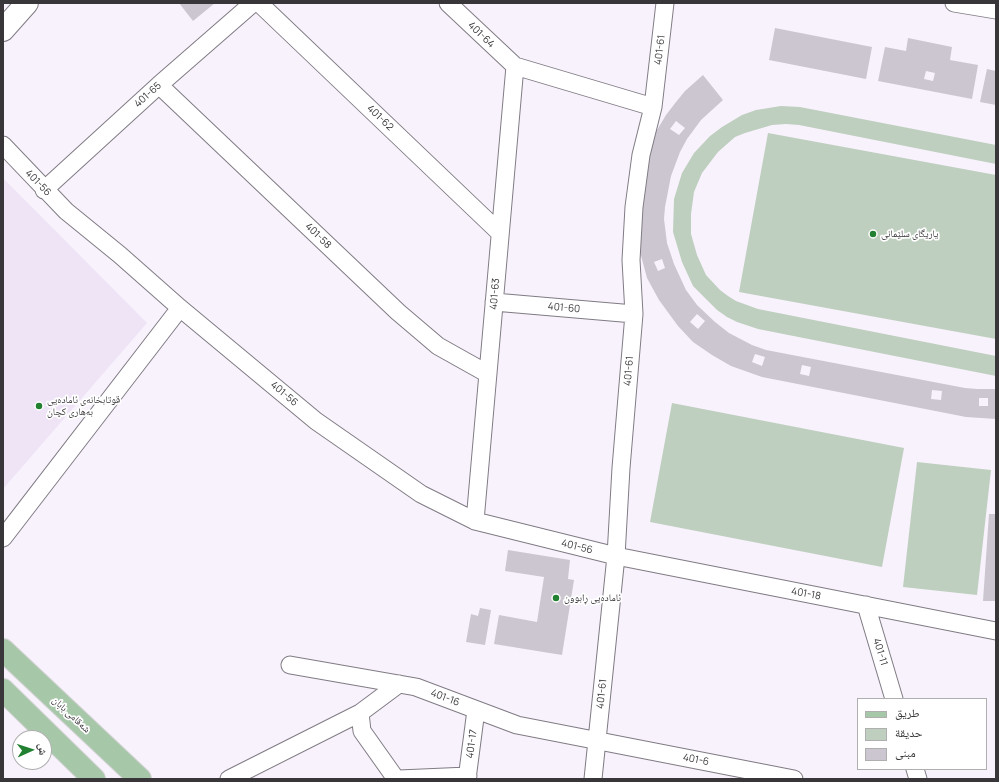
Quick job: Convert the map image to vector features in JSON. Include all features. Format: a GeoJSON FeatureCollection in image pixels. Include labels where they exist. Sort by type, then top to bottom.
{"type":"FeatureCollection","features":[{"type":"Feature","properties":{"kind":"main road","name":"شەقامی بابان"},"geometry":{"type":"LineString","coordinates":[[3,650],[140,779]]}},
{"type":"Feature","properties":{"kind":"main road"},"geometry":{"type":"LineString","coordinates":[[3,690],[94,779]]}},
{"type":"Feature","properties":{"kind":"street"},"geometry":{"type":"LineString","coordinates":[[3,30],[27,3]]}},
{"type":"Feature","properties":{"kind":"street","name":"401-65"},"geometry":{"type":"LineString","coordinates":[[44,190],[159,85],[253,3]]}},
{"type":"Feature","properties":{"kind":"street","name":"401-62"},"geometry":{"type":"LineString","coordinates":[[259,3],[500,233]]}},
{"type":"Feature","properties":{"kind":"street","name":"401-64"},"geometry":{"type":"LineString","coordinates":[[448,3],[514,66]]}},
{"type":"Feature","properties":{"kind":"street","name":"401-61"},"geometry":{"type":"LineString","coordinates":[[593,779],[616,556],[621,468],[634,314],[631,260],[634,207],[641,155],[653,106],[665,3]]}},
{"type":"Feature","properties":{"kind":"street"},"geometry":{"type":"LineString","coordinates":[[954,3],[996,10]]}},
{"type":"Feature","properties":{"kind":"street"},"geometry":{"type":"LineString","coordinates":[[514,66],[653,106]]}},
{"type":"Feature","properties":{"kind":"street","name":"401-63"},"geometry":{"type":"LineString","coordinates":[[475,521],[514,66]]}},
{"type":"Feature","properties":{"kind":"street","name":"401-58"},"geometry":{"type":"LineString","coordinates":[[159,85],[398,312],[438,346],[488,374]]}},
{"type":"Feature","properties":{"kind":"street","name":"401-56"},"geometry":{"type":"LineString","coordinates":[[3,146],[66,211],[120,255],[180,308],[316,421],[421,494],[475,521],[616,556]]}},
{"type":"Feature","properties":{"kind":"street","name":"401-60"},"geometry":{"type":"LineString","coordinates":[[494,302],[634,314]]}},
{"type":"Feature","properties":{"kind":"street"},"geometry":{"type":"LineString","coordinates":[[3,538],[180,308]]}},
{"type":"Feature","properties":{"kind":"street","name":"401-18"},"geometry":{"type":"LineString","coordinates":[[616,556],[996,631]]}},
{"type":"Feature","properties":{"kind":"street","name":"401-11"},"geometry":{"type":"LineString","coordinates":[[866,605],[894,698]]}},
{"type":"Feature","properties":{"kind":"street","name":"401-16"},"geometry":{"type":"LineString","coordinates":[[290,666],[416,687],[517,725],[597,740]]}},
{"type":"Feature","properties":{"kind":"street"},"geometry":{"type":"LineString","coordinates":[[229,779],[360,713],[399,684]]}},
{"type":"Feature","properties":{"kind":"street","name":"401-17"},"geometry":{"type":"LineString","coordinates":[[468,777],[476,710]]}},
{"type":"Feature","properties":{"kind":"street"},"geometry":{"type":"LineString","coordinates":[[360,713],[362,731],[396,779]]}},
{"type":"Feature","properties":{"kind":"street","name":"401-6"},"geometry":{"type":"LineString","coordinates":[[597,740],[772,777],[794,779]]}},
{"type":"Feature","properties":{"kind":"street"},"geometry":{"type":"LineString","coordinates":[[399,779],[468,777]]}},
{"type":"Feature","properties":{"kind":"shaded area","name":"قوتابخانەی ئامادەیی بەهاری کچان"},"geometry":{"type":"Polygon","coordinates":[[[3,178],[147,323],[3,489],[3,178]]]}},
{"type":"Feature","properties":{"kind":"green space"},"geometry":{"type":"Polygon","coordinates":[[[781,106],[800,107],[996,145],[996,164],[799,125],[772,125],[745,133],[735,137],[718,152],[702,173],[694,192],[691,214],[691,234],[697,255],[706,275],[728,296],[736,301],[758,309],[996,356],[996,376],[758,329],[727,317],[717,310],[693,286],[682,262],[673,232],[674,199],[682,173],[694,153],[710,136],[722,127],[742,115],[756,110],[781,106]]]}},
{"type":"Feature","properties":{"kind":"green space","name":"یاریگای سلێمانی"},"geometry":{"type":"Polygon","coordinates":[[[768,133],[996,175],[996,339],[739,292],[768,133]]]}},
{"type":"Feature","properties":{"kind":"green space"},"geometry":{"type":"Polygon","coordinates":[[[672,403],[904,448],[882,567],[650,522],[672,403]]]}},
{"type":"Feature","properties":{"kind":"green space"},"geometry":{"type":"Polygon","coordinates":[[[917,462],[991,470],[977,595],[903,587],[917,462]]]}},
{"type":"Feature","properties":{"kind":"building"},"geometry":{"type":"Polygon","coordinates":[[[179,3],[215,3],[193,21],[179,3]]]}},
{"type":"Feature","properties":{"kind":"building"},"geometry":{"type":"Polygon","coordinates":[[[775,28],[872,47],[866,79],[769,60],[775,28]]]}},
{"type":"Feature","properties":{"kind":"building"},"geometry":{"type":"Polygon","coordinates":[[[908,38],[952,47],[950,60],[978,65],[972,99],[878,81],[885,47],[906,51],[908,38]],[[926,71],[924,79],[933,81],[935,73],[926,71]]]}},
{"type":"Feature","properties":{"kind":"building"},"geometry":{"type":"Polygon","coordinates":[[[987,69],[996,71],[996,105],[980,102],[987,69]]]}},
{"type":"Feature","properties":{"kind":"building"},"geometry":{"type":"Polygon","coordinates":[[[703,75],[723,100],[701,120],[687,139],[680,152],[671,176],[665,207],[664,219],[667,243],[674,264],[686,290],[697,305],[729,333],[752,345],[766,350],[965,388],[996,389],[996,419],[966,417],[762,377],[731,366],[693,342],[678,326],[659,300],[647,278],[636,234],[651,140],[666,115],[685,91],[703,75]],[[676,121],[670,129],[679,135],[685,128],[676,121]],[[662,259],[654,262],[658,271],[665,268],[662,259]],[[697,314],[690,322],[698,329],[705,321],[697,314]],[[755,354],[752,362],[762,366],[765,357],[755,354]],[[802,365],[800,374],[809,376],[811,367],[802,365]],[[932,390],[931,399],[941,400],[942,391],[932,390]],[[979,398],[979,406],[988,406],[988,398],[979,398]]]}},
{"type":"Feature","properties":{"kind":"building"},"geometry":{"type":"Polygon","coordinates":[[[989,514],[996,514],[996,601],[983,601],[989,514]]]}},
{"type":"Feature","properties":{"kind":"building","name":"ئامادەیی ڕابوون"},"geometry":{"type":"Polygon","coordinates":[[[508,550],[570,560],[568,579],[574,580],[562,655],[494,644],[499,615],[537,622],[544,577],[505,571],[508,550]]]}},
{"type":"Feature","properties":{"kind":"building"},"geometry":{"type":"Polygon","coordinates":[[[480,608],[491,610],[485,645],[466,642],[471,614],[478,616],[480,608]]]}},
{"type":"Feature","properties":{"kind":"place","name":"یاریگای سلێمانی"},"geometry":{"type":"Point","coordinates":[873,234]}},
{"type":"Feature","properties":{"kind":"place","name":"قوتابخانەی ئامادەیی بەهاری کچان"},"geometry":{"type":"Point","coordinates":[39,406]}},
{"type":"Feature","properties":{"kind":"place","name":"ئامادەیی ڕابوون"},"geometry":{"type":"Point","coordinates":[556,598]}}]}
